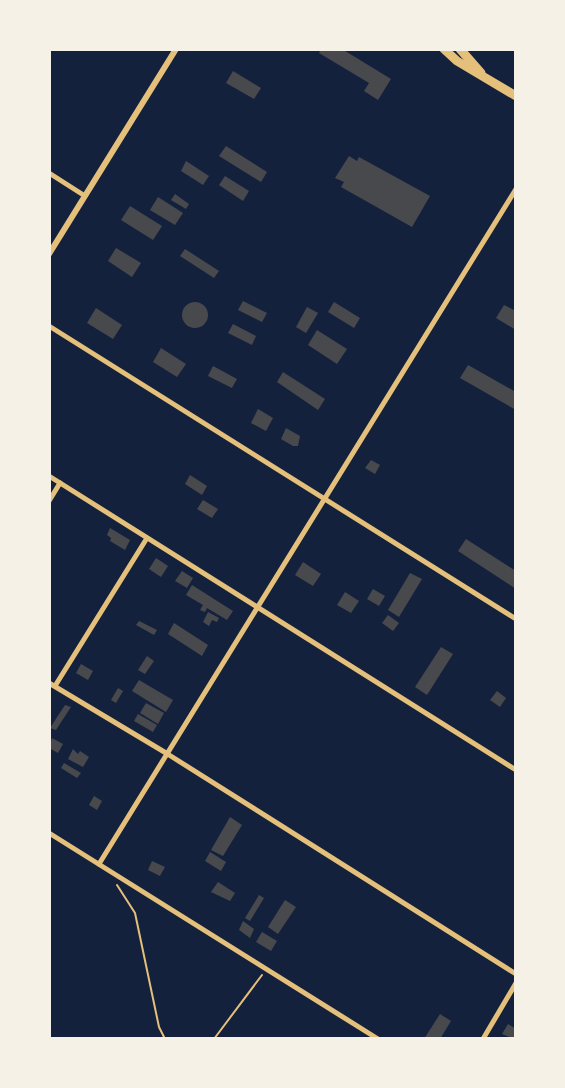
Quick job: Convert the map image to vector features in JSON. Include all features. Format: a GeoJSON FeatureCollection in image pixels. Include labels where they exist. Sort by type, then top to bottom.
{"type":"FeatureCollection","features":[{"type":"Feature","properties":{"kind":"highway"},"geometry":{"type":"LineString","coordinates":[[444,49],[457,61],[516,96]]}},
{"type":"Feature","properties":{"kind":"highway"},"geometry":{"type":"LineString","coordinates":[[460,49],[482,74]]}},
{"type":"Feature","properties":{"kind":"street"},"geometry":{"type":"LineString","coordinates":[[49,254],[176,49]]}},
{"type":"Feature","properties":{"kind":"street"},"geometry":{"type":"LineString","coordinates":[[49,173],[85,196]]}},
{"type":"Feature","properties":{"kind":"street"},"geometry":{"type":"LineString","coordinates":[[99,864],[516,189]]}},
{"type":"Feature","properties":{"kind":"street"},"geometry":{"type":"LineString","coordinates":[[49,326],[516,619]]}},
{"type":"Feature","properties":{"kind":"street"},"geometry":{"type":"LineString","coordinates":[[49,476],[516,770]]}},
{"type":"Feature","properties":{"kind":"street"},"geometry":{"type":"LineString","coordinates":[[49,501],[60,483]]}},
{"type":"Feature","properties":{"kind":"street"},"geometry":{"type":"LineString","coordinates":[[147,538],[52,685],[166,753],[516,974]]}},
{"type":"Feature","properties":{"kind":"street"},"geometry":{"type":"LineString","coordinates":[[50,834],[378,1039]]}},
{"type":"Feature","properties":{"kind":"street"},"geometry":{"type":"LineString","coordinates":[[483,1039],[516,983]]}},
{"type":"Feature","properties":{"kind":"path"},"geometry":{"type":"LineString","coordinates":[[111,878],[135,913],[159,1027],[165,1039]]}},
{"type":"Feature","properties":{"kind":"path"},"geometry":{"type":"LineString","coordinates":[[214,1039],[267,969]]}},
{"type":"Feature","properties":{"kind":"building"},"geometry":{"type":"Polygon","coordinates":[[[321,49],[342,49],[391,79],[378,100],[364,91],[369,83],[319,53],[321,49]]]}},
{"type":"Feature","properties":{"kind":"building"},"geometry":{"type":"Polygon","coordinates":[[[233,71],[261,88],[254,99],[226,83],[233,71]]]}},
{"type":"Feature","properties":{"kind":"building"},"geometry":{"type":"Polygon","coordinates":[[[226,146],[267,172],[261,182],[219,156],[226,146]]]}},
{"type":"Feature","properties":{"kind":"building"},"geometry":{"type":"Polygon","coordinates":[[[349,156],[357,161],[359,157],[430,196],[412,227],[341,187],[344,182],[335,178],[349,156]]]}},
{"type":"Feature","properties":{"kind":"building"},"geometry":{"type":"Polygon","coordinates":[[[186,161],[209,176],[203,185],[181,171],[186,161]]]}},
{"type":"Feature","properties":{"kind":"building"},"geometry":{"type":"Polygon","coordinates":[[[225,176],[249,191],[243,201],[219,185],[225,176]]]}},
{"type":"Feature","properties":{"kind":"building"},"geometry":{"type":"Polygon","coordinates":[[[175,194],[189,204],[186,209],[171,200],[175,194]]]}},
{"type":"Feature","properties":{"kind":"building"},"geometry":{"type":"Polygon","coordinates":[[[158,197],[183,213],[175,225],[150,210],[158,197]]]}},
{"type":"Feature","properties":{"kind":"building"},"geometry":{"type":"Polygon","coordinates":[[[130,206],[162,226],[153,240],[121,220],[130,206]]]}},
{"type":"Feature","properties":{"kind":"building"},"geometry":{"type":"Polygon","coordinates":[[[116,248],[141,263],[132,277],[108,261],[116,248]]]}},
{"type":"Feature","properties":{"kind":"building"},"geometry":{"type":"Polygon","coordinates":[[[185,249],[219,271],[214,278],[180,256],[185,249]]]}},
{"type":"Feature","properties":{"kind":"building"},"geometry":{"type":"Polygon","coordinates":[[[243,301],[267,313],[262,322],[238,310],[243,301]]]}},
{"type":"Feature","properties":{"kind":"building"},"geometry":{"type":"Polygon","coordinates":[[[195,302],[204,306],[208,315],[204,324],[195,328],[186,324],[182,315],[186,306],[195,302]]]}},
{"type":"Feature","properties":{"kind":"building"},"geometry":{"type":"Polygon","coordinates":[[[334,302],[360,318],[354,328],[328,312],[334,302]]]}},
{"type":"Feature","properties":{"kind":"building"},"geometry":{"type":"Polygon","coordinates":[[[504,305],[516,311],[516,330],[496,318],[504,305]]]}},
{"type":"Feature","properties":{"kind":"building"},"geometry":{"type":"Polygon","coordinates":[[[307,307],[318,313],[306,333],[296,327],[307,307]]]}},
{"type":"Feature","properties":{"kind":"building"},"geometry":{"type":"Polygon","coordinates":[[[96,308],[122,325],[113,339],[87,323],[96,308]]]}},
{"type":"Feature","properties":{"kind":"building"},"geometry":{"type":"Polygon","coordinates":[[[233,324],[256,336],[252,345],[228,333],[233,324]]]}},
{"type":"Feature","properties":{"kind":"building"},"geometry":{"type":"Polygon","coordinates":[[[317,330],[347,349],[337,364],[308,345],[317,330]]]}},
{"type":"Feature","properties":{"kind":"building"},"geometry":{"type":"Polygon","coordinates":[[[161,348],[186,364],[177,377],[153,362],[161,348]]]}},
{"type":"Feature","properties":{"kind":"building"},"geometry":{"type":"Polygon","coordinates":[[[468,365],[516,392],[516,410],[460,378],[468,365]]]}},
{"type":"Feature","properties":{"kind":"building"},"geometry":{"type":"Polygon","coordinates":[[[213,366],[237,379],[232,388],[208,376],[213,366]]]}},
{"type":"Feature","properties":{"kind":"building"},"geometry":{"type":"Polygon","coordinates":[[[283,372],[325,399],[318,410],[277,382],[283,372]]]}},
{"type":"Feature","properties":{"kind":"building"},"geometry":{"type":"Polygon","coordinates":[[[258,409],[273,418],[266,431],[251,423],[258,409]]]}},
{"type":"Feature","properties":{"kind":"building"},"geometry":{"type":"Polygon","coordinates":[[[286,428],[300,436],[298,446],[281,439],[286,428]]]}},
{"type":"Feature","properties":{"kind":"building"},"geometry":{"type":"Polygon","coordinates":[[[371,460],[380,465],[375,474],[365,468],[371,460]]]}},
{"type":"Feature","properties":{"kind":"building"},"geometry":{"type":"Polygon","coordinates":[[[190,475],[207,486],[202,495],[185,484],[190,475]]]}},
{"type":"Feature","properties":{"kind":"building"},"geometry":{"type":"Polygon","coordinates":[[[203,500],[218,509],[212,518],[197,509],[203,500]]]}},
{"type":"Feature","properties":{"kind":"building"},"geometry":{"type":"Polygon","coordinates":[[[110,528],[130,540],[125,550],[110,541],[111,538],[107,535],[110,528]]]}},
{"type":"Feature","properties":{"kind":"building"},"geometry":{"type":"Polygon","coordinates":[[[466,539],[516,571],[516,589],[458,551],[466,539]]]}},
{"type":"Feature","properties":{"kind":"building"},"geometry":{"type":"Polygon","coordinates":[[[156,558],[168,566],[161,577],[149,569],[156,558]]]}},
{"type":"Feature","properties":{"kind":"building"},"geometry":{"type":"Polygon","coordinates":[[[303,562],[321,574],[313,586],[295,575],[303,562]]]}},
{"type":"Feature","properties":{"kind":"building"},"geometry":{"type":"Polygon","coordinates":[[[182,571],[193,578],[187,588],[175,581],[182,571]]]}},
{"type":"Feature","properties":{"kind":"building"},"geometry":{"type":"Polygon","coordinates":[[[410,573],[422,579],[399,617],[388,610],[410,573]]]}},
{"type":"Feature","properties":{"kind":"building"},"geometry":{"type":"Polygon","coordinates":[[[192,585],[233,611],[227,620],[207,608],[205,612],[200,610],[203,605],[186,595],[192,585]]]}},
{"type":"Feature","properties":{"kind":"building"},"geometry":{"type":"Polygon","coordinates":[[[373,589],[385,596],[379,606],[367,599],[373,589]]]}},
{"type":"Feature","properties":{"kind":"building"},"geometry":{"type":"Polygon","coordinates":[[[345,592],[359,601],[351,613],[337,605],[345,592]]]}},
{"type":"Feature","properties":{"kind":"building"},"geometry":{"type":"Polygon","coordinates":[[[208,612],[219,618],[217,622],[212,620],[209,626],[203,622],[208,612]]]}},
{"type":"Feature","properties":{"kind":"building"},"geometry":{"type":"Polygon","coordinates":[[[388,615],[399,623],[393,631],[382,623],[388,615]]]}},
{"type":"Feature","properties":{"kind":"building"},"geometry":{"type":"Polygon","coordinates":[[[139,621],[157,630],[154,635],[136,625],[139,621]]]}},
{"type":"Feature","properties":{"kind":"building"},"geometry":{"type":"Polygon","coordinates":[[[174,623],[208,645],[202,656],[168,634],[174,623]]]}},
{"type":"Feature","properties":{"kind":"building"},"geometry":{"type":"Polygon","coordinates":[[[441,647],[453,654],[427,695],[415,687],[441,647]]]}},
{"type":"Feature","properties":{"kind":"building"},"geometry":{"type":"Polygon","coordinates":[[[147,656],[154,661],[145,674],[138,670],[147,656]]]}},
{"type":"Feature","properties":{"kind":"building"},"geometry":{"type":"Polygon","coordinates":[[[81,664],[93,671],[88,680],[76,673],[81,664]]]}},
{"type":"Feature","properties":{"kind":"building"},"geometry":{"type":"Polygon","coordinates":[[[139,680],[173,700],[166,712],[132,691],[139,680]]]}},
{"type":"Feature","properties":{"kind":"building"},"geometry":{"type":"Polygon","coordinates":[[[118,688],[123,691],[116,703],[111,700],[118,688]]]}},
{"type":"Feature","properties":{"kind":"building"},"geometry":{"type":"Polygon","coordinates":[[[497,691],[506,698],[500,707],[490,700],[497,691]]]}},
{"type":"Feature","properties":{"kind":"building"},"geometry":{"type":"Polygon","coordinates":[[[146,703],[164,713],[158,724],[140,713],[146,703]]]}},
{"type":"Feature","properties":{"kind":"building"},"geometry":{"type":"Polygon","coordinates":[[[65,705],[71,707],[56,730],[50,728],[65,705]]]}},
{"type":"Feature","properties":{"kind":"building"},"geometry":{"type":"Polygon","coordinates":[[[138,714],[157,725],[153,732],[134,721],[138,714]]]}},
{"type":"Feature","properties":{"kind":"building"},"geometry":{"type":"Polygon","coordinates":[[[52,738],[63,744],[58,753],[49,748],[52,738]]]}},
{"type":"Feature","properties":{"kind":"building"},"geometry":{"type":"Polygon","coordinates":[[[73,749],[78,754],[80,751],[89,757],[83,767],[68,759],[73,749]]]}},
{"type":"Feature","properties":{"kind":"building"},"geometry":{"type":"Polygon","coordinates":[[[64,763],[81,773],[77,778],[61,768],[64,763]]]}},
{"type":"Feature","properties":{"kind":"building"},"geometry":{"type":"Polygon","coordinates":[[[94,796],[102,801],[97,810],[89,805],[94,796]]]}},
{"type":"Feature","properties":{"kind":"building"},"geometry":{"type":"Polygon","coordinates":[[[230,817],[242,825],[223,856],[211,850],[230,817]]]}},
{"type":"Feature","properties":{"kind":"building"},"geometry":{"type":"Polygon","coordinates":[[[210,852],[226,862],[221,871],[205,861],[210,852]]]}},
{"type":"Feature","properties":{"kind":"building"},"geometry":{"type":"Polygon","coordinates":[[[152,861],[165,867],[160,876],[148,870],[152,861]]]}},
{"type":"Feature","properties":{"kind":"building"},"geometry":{"type":"Polygon","coordinates":[[[218,882],[235,893],[230,901],[211,892],[218,882]]]}},
{"type":"Feature","properties":{"kind":"building"},"geometry":{"type":"Polygon","coordinates":[[[259,895],[264,898],[250,921],[245,918],[259,895]]]}},
{"type":"Feature","properties":{"kind":"building"},"geometry":{"type":"Polygon","coordinates":[[[285,900],[296,907],[278,934],[268,927],[285,900]]]}},
{"type":"Feature","properties":{"kind":"building"},"geometry":{"type":"Polygon","coordinates":[[[243,921],[254,929],[250,938],[239,930],[243,921]]]}},
{"type":"Feature","properties":{"kind":"building"},"geometry":{"type":"Polygon","coordinates":[[[262,932],[277,941],[271,951],[256,942],[262,932]]]}},
{"type":"Feature","properties":{"kind":"building"},"geometry":{"type":"Polygon","coordinates":[[[440,1014],[451,1021],[440,1039],[424,1039],[440,1014]]]}},
{"type":"Feature","properties":{"kind":"building"},"geometry":{"type":"Polygon","coordinates":[[[508,1024],[516,1029],[514,1039],[502,1034],[508,1024]]]}}]}
